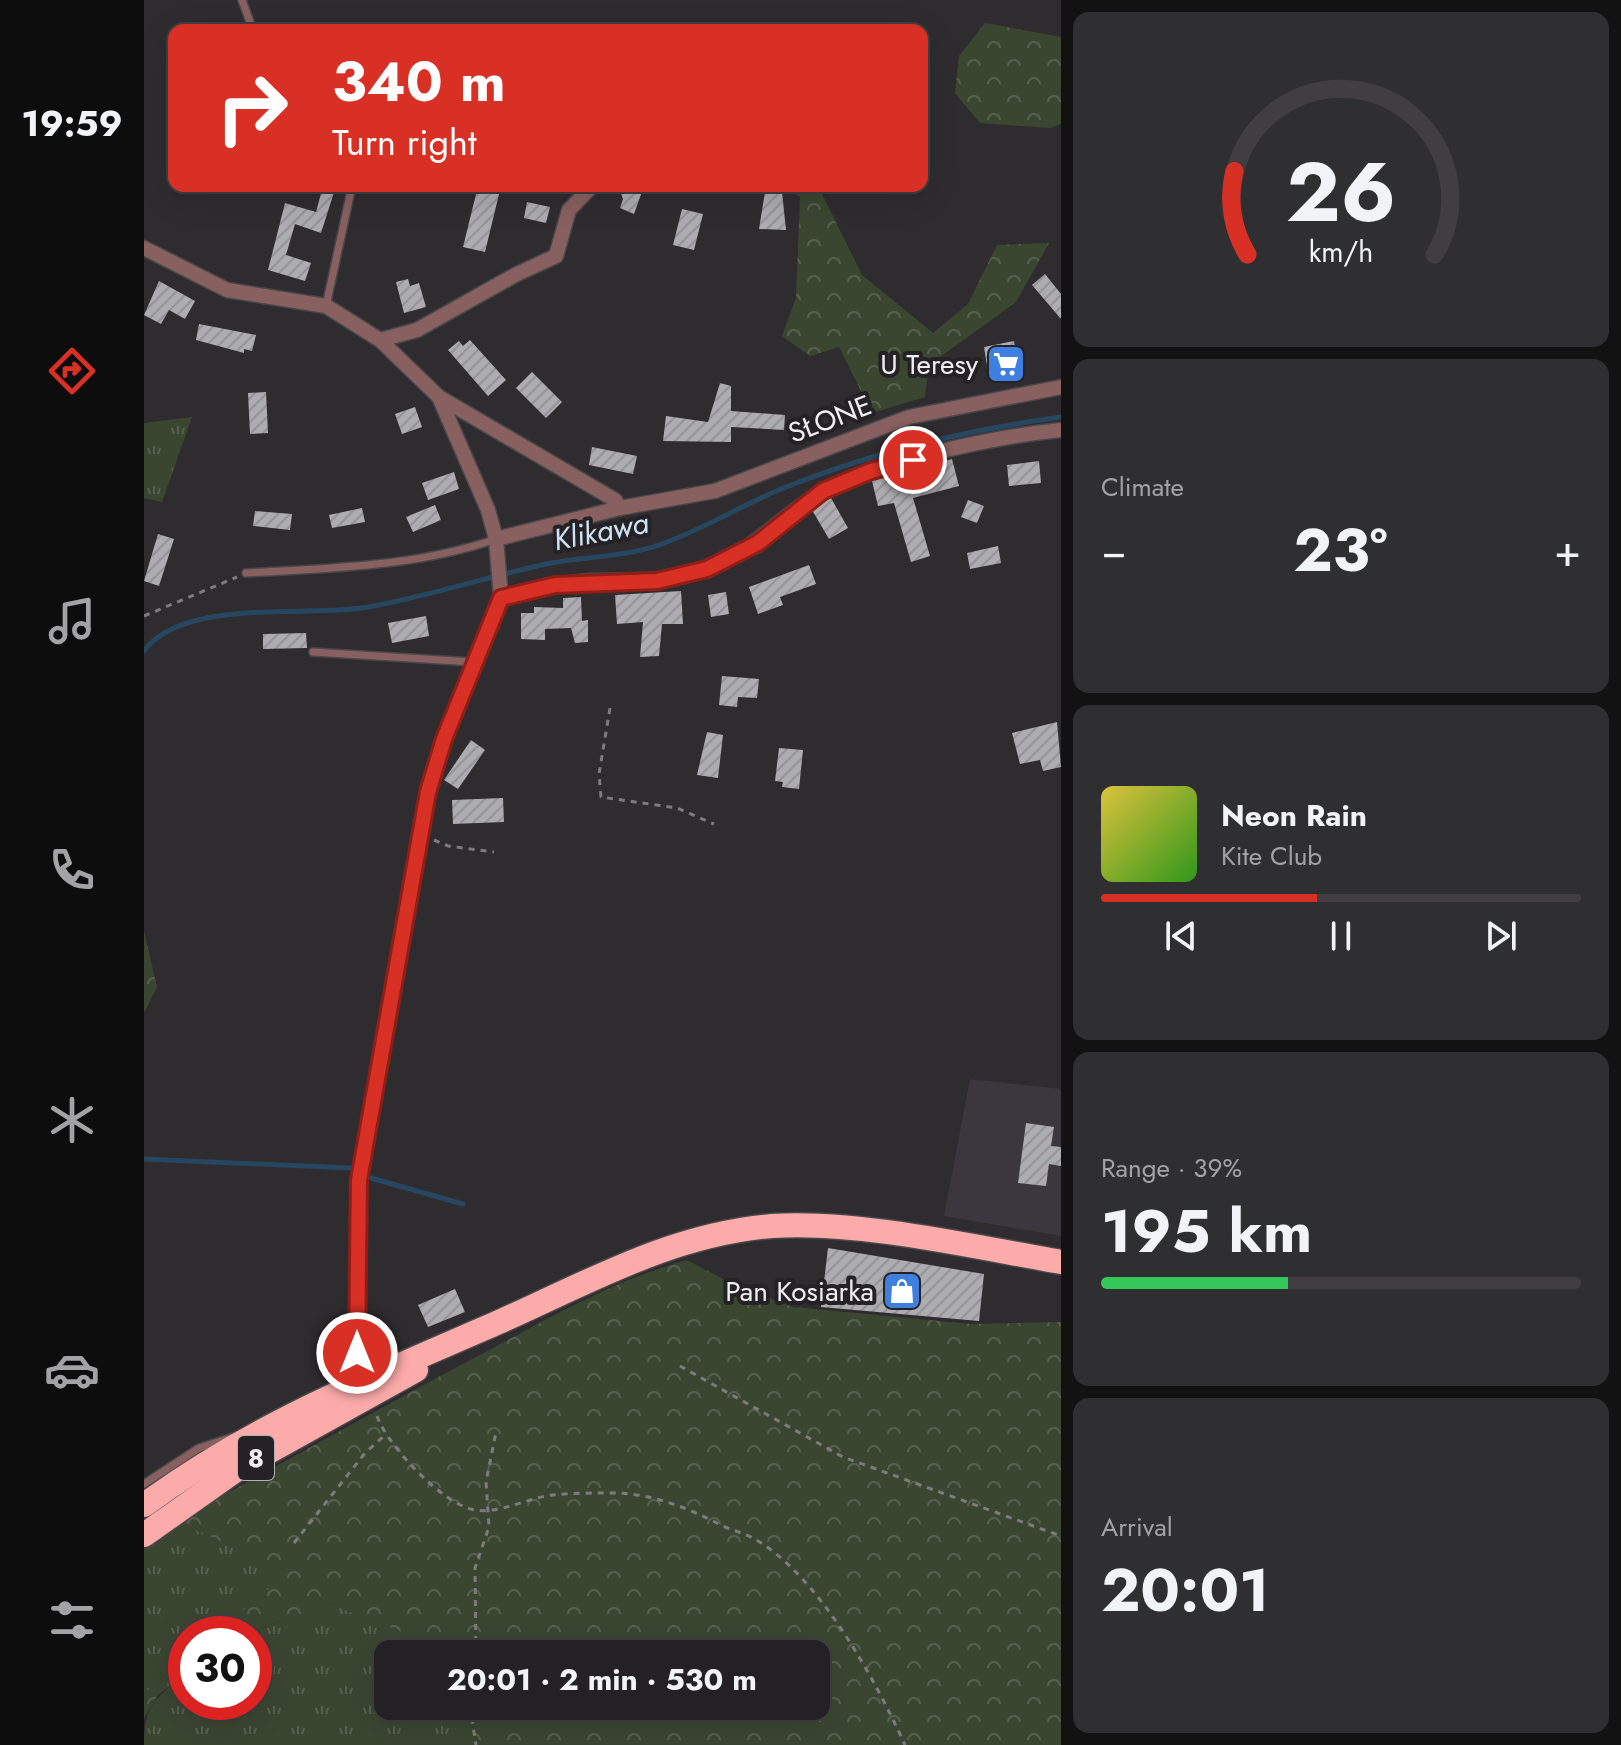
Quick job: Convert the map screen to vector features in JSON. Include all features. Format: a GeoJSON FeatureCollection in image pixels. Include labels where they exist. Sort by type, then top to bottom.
{"type":"FeatureCollection","features":[{"type":"Feature","properties":{"kind":"highway","name":"8"},"geometry":{"type":"LineString","coordinates":[[144,1505],[251,1434],[367,1388],[635,1258],[705,1236],[794,1225],[846,1229],[1061,1262]]}},
{"type":"Feature","properties":{"kind":"highway","name":"8"},"geometry":{"type":"LineString","coordinates":[[144,1535],[236,1470],[367,1388]]}},
{"type":"Feature","properties":{"kind":"street"},"geometry":{"type":"LineString","coordinates":[[380,340],[417,330],[515,275],[556,256],[569,210],[586,192]]}},
{"type":"Feature","properties":{"kind":"street"},"geometry":{"type":"LineString","coordinates":[[144,248],[227,290],[326,306],[380,340],[439,397],[615,500],[620,508]]}},
{"type":"Feature","properties":{"kind":"street","name":"SŁONE"},"geometry":{"type":"LineString","coordinates":[[496,539],[620,508],[737,485],[842,440],[909,417],[1061,387]]}},
{"type":"Feature","properties":{"kind":"street"},"geometry":{"type":"LineString","coordinates":[[367,1388],[357,1353],[359,1180],[421,830],[444,739],[500,591],[496,539],[466,454],[439,397]]}},
{"type":"Feature","properties":{"kind":"street"},"geometry":{"type":"LineString","coordinates":[[500,591],[681,577],[707,569],[758,543],[808,501],[857,476],[958,449],[1061,430]]}},
{"type":"Feature","properties":{"kind":"lane"},"geometry":{"type":"LineString","coordinates":[[242,0],[251,24]]}},
{"type":"Feature","properties":{"kind":"lane"},"geometry":{"type":"LineString","coordinates":[[326,306],[351,192]]}},
{"type":"Feature","properties":{"kind":"lane"},"geometry":{"type":"LineString","coordinates":[[246,573],[417,560],[446,555],[496,539]]}},
{"type":"Feature","properties":{"kind":"lane"},"geometry":{"type":"LineString","coordinates":[[313,652],[473,662]]}},
{"type":"Feature","properties":{"kind":"lane"},"geometry":{"type":"LineString","coordinates":[[144,1484],[199,1448],[224,1438],[251,1434]]}},
{"type":"Feature","properties":{"kind":"path"},"geometry":{"type":"LineString","coordinates":[[144,616],[246,573]]}},
{"type":"Feature","properties":{"kind":"path"},"geometry":{"type":"LineString","coordinates":[[610,708],[599,774],[601,797],[677,808],[714,824]]}},
{"type":"Feature","properties":{"kind":"path"},"geometry":{"type":"LineString","coordinates":[[421,830],[448,846],[494,852]]}},
{"type":"Feature","properties":{"kind":"path"},"geometry":{"type":"LineString","coordinates":[[680,1366],[843,1457],[1061,1536]]}},
{"type":"Feature","properties":{"kind":"path"},"geometry":{"type":"LineString","coordinates":[[378,1421],[384,1436],[451,1500],[476,1511],[552,1495],[617,1493],[690,1507],[753,1538],[786,1565],[825,1607],[873,1675],[905,1745]]}},
{"type":"Feature","properties":{"kind":"path"},"geometry":{"type":"LineString","coordinates":[[476,1640],[475,1568],[489,1527],[486,1482],[496,1432]]}},
{"type":"Feature","properties":{"kind":"path"},"geometry":{"type":"LineString","coordinates":[[294,1543],[365,1453],[384,1436]]}},
{"type":"Feature","properties":{"kind":"path"},"geometry":{"type":"LineString","coordinates":[[472,1720],[476,1745]]}},
{"type":"Feature","properties":{"kind":"shaded area"},"geometry":{"type":"Polygon","coordinates":[[[970,1079],[1061,1089],[1061,1236],[944,1216],[970,1079]]]}},
{"type":"Feature","properties":{"kind":"green space"},"geometry":{"type":"Polygon","coordinates":[[[985,23],[1061,37],[1061,124],[1050,128],[980,123],[955,93],[959,56],[985,23]]]}},
{"type":"Feature","properties":{"kind":"green space"},"geometry":{"type":"Polygon","coordinates":[[[793,192],[821,192],[862,275],[933,333],[968,304],[997,245],[1049,243],[1016,302],[929,365],[925,397],[872,413],[839,347],[810,356],[782,336],[796,298],[800,197],[793,192]]]}},
{"type":"Feature","properties":{"kind":"green space"},"geometry":{"type":"Polygon","coordinates":[[[192,417],[162,502],[144,498],[144,423],[192,417]]]}},
{"type":"Feature","properties":{"kind":"green space"},"geometry":{"type":"Polygon","coordinates":[[[144,931],[157,987],[144,1013],[144,931]]]}},
{"type":"Feature","properties":{"kind":"green space"},"geometry":{"type":"Polygon","coordinates":[[[687,1260],[734,1285],[793,1307],[971,1324],[1061,1322],[1061,1745],[477,1745],[471,1720],[830,1720],[830,1640],[423,1640],[330,1604],[272,1624],[272,1616],[236,1616],[289,1572],[176,1521],[564,1310],[687,1260]]]}},
{"type":"Feature","properties":{"kind":"green space"},"geometry":{"type":"Polygon","coordinates":[[[176,1521],[290,1572],[236,1616],[168,1616],[168,1673],[144,1694],[144,1548],[176,1521]]]}},
{"type":"Feature","properties":{"kind":"green space"},"geometry":{"type":"Polygon","coordinates":[[[330,1604],[425,1640],[374,1640],[374,1720],[471,1720],[477,1745],[144,1745],[149,1712],[168,1688],[168,1720],[272,1720],[272,1624],[330,1604]]]}},
{"type":"Feature","properties":{"kind":"green space"},"geometry":{"type":"Polygon","coordinates":[[[168,1673],[168,1688],[158,1695],[144,1719],[144,1694],[168,1673]]]}},
{"type":"Feature","properties":{"kind":"building"},"geometry":{"type":"Polygon","coordinates":[[[321,192],[334,192],[321,233],[295,224],[286,255],[311,263],[305,281],[268,270],[285,203],[316,212],[321,192]]]}},
{"type":"Feature","properties":{"kind":"building"},"geometry":{"type":"Polygon","coordinates":[[[477,192],[500,192],[485,252],[463,247],[477,192]]]}},
{"type":"Feature","properties":{"kind":"building"},"geometry":{"type":"Polygon","coordinates":[[[620,192],[642,192],[634,214],[620,208],[623,199],[620,192]]]}},
{"type":"Feature","properties":{"kind":"building"},"geometry":{"type":"Polygon","coordinates":[[[765,192],[782,192],[786,230],[759,229],[765,192]]]}},
{"type":"Feature","properties":{"kind":"building"},"geometry":{"type":"Polygon","coordinates":[[[527,202],[550,207],[546,223],[524,218],[527,202]]]}},
{"type":"Feature","properties":{"kind":"building"},"geometry":{"type":"Polygon","coordinates":[[[682,209],[703,214],[694,250],[673,245],[682,209]]]}},
{"type":"Feature","properties":{"kind":"building"},"geometry":{"type":"Polygon","coordinates":[[[1045,274],[1061,294],[1061,319],[1032,285],[1045,274]]]}},
{"type":"Feature","properties":{"kind":"building"},"geometry":{"type":"Polygon","coordinates":[[[408,279],[410,286],[419,283],[426,307],[404,313],[396,282],[408,279]]]}},
{"type":"Feature","properties":{"kind":"building"},"geometry":{"type":"Polygon","coordinates":[[[159,281],[195,301],[185,319],[169,310],[161,324],[144,315],[159,281]]]}},
{"type":"Feature","properties":{"kind":"building"},"geometry":{"type":"Polygon","coordinates":[[[199,324],[256,335],[252,351],[244,349],[244,353],[196,340],[199,324]]]}},
{"type":"Feature","properties":{"kind":"building"},"geometry":{"type":"Polygon","coordinates":[[[470,340],[506,380],[488,396],[448,350],[459,341],[463,346],[470,340]]]}},
{"type":"Feature","properties":{"kind":"building"},"geometry":{"type":"Polygon","coordinates":[[[1014,341],[1018,366],[988,372],[984,347],[1014,341]]]}},
{"type":"Feature","properties":{"kind":"building"},"geometry":{"type":"Polygon","coordinates":[[[532,372],[562,402],[546,418],[516,388],[532,372]]]}},
{"type":"Feature","properties":{"kind":"building"},"geometry":{"type":"Polygon","coordinates":[[[720,383],[731,386],[731,411],[785,415],[784,430],[731,427],[731,442],[663,441],[666,416],[708,422],[720,383]]]}},
{"type":"Feature","properties":{"kind":"building"},"geometry":{"type":"Polygon","coordinates":[[[266,392],[268,433],[250,434],[248,393],[266,392]]]}},
{"type":"Feature","properties":{"kind":"building"},"geometry":{"type":"Polygon","coordinates":[[[415,407],[422,427],[402,434],[395,414],[415,407]]]}},
{"type":"Feature","properties":{"kind":"building"},"geometry":{"type":"Polygon","coordinates":[[[592,447],[637,456],[633,474],[589,465],[592,447]]]}},
{"type":"Feature","properties":{"kind":"building"},"geometry":{"type":"Polygon","coordinates":[[[952,459],[959,486],[913,498],[930,556],[911,562],[894,503],[878,506],[872,481],[952,459]]]}},
{"type":"Feature","properties":{"kind":"building"},"geometry":{"type":"Polygon","coordinates":[[[1039,461],[1041,483],[1009,486],[1007,465],[1039,461]]]}},
{"type":"Feature","properties":{"kind":"building"},"geometry":{"type":"Polygon","coordinates":[[[454,472],[459,489],[428,500],[422,483],[454,472]]]}},
{"type":"Feature","properties":{"kind":"building"},"geometry":{"type":"Polygon","coordinates":[[[831,498],[848,528],[829,539],[812,510],[831,498]]]}},
{"type":"Feature","properties":{"kind":"building"},"geometry":{"type":"Polygon","coordinates":[[[968,500],[984,506],[977,523],[961,517],[968,500]]]}},
{"type":"Feature","properties":{"kind":"building"},"geometry":{"type":"Polygon","coordinates":[[[435,505],[441,520],[413,532],[406,517],[435,505]]]}},
{"type":"Feature","properties":{"kind":"building"},"geometry":{"type":"Polygon","coordinates":[[[362,508],[365,522],[332,528],[329,515],[362,508]]]}},
{"type":"Feature","properties":{"kind":"building"},"geometry":{"type":"Polygon","coordinates":[[[255,511],[292,514],[290,530],[253,526],[255,511]]]}},
{"type":"Feature","properties":{"kind":"building"},"geometry":{"type":"Polygon","coordinates":[[[158,534],[174,539],[159,586],[144,581],[158,534]]]}},
{"type":"Feature","properties":{"kind":"building"},"geometry":{"type":"Polygon","coordinates":[[[998,546],[1001,563],[970,569],[967,553],[998,546]]]}},
{"type":"Feature","properties":{"kind":"building"},"geometry":{"type":"Polygon","coordinates":[[[809,565],[816,584],[780,597],[783,605],[758,614],[749,587],[809,565]]]}},
{"type":"Feature","properties":{"kind":"building"},"geometry":{"type":"Polygon","coordinates":[[[681,591],[683,624],[662,624],[659,656],[640,657],[643,622],[617,624],[615,595],[681,591]]]}},
{"type":"Feature","properties":{"kind":"building"},"geometry":{"type":"Polygon","coordinates":[[[726,592],[729,614],[711,617],[708,595],[726,592]]]}},
{"type":"Feature","properties":{"kind":"building"},"geometry":{"type":"Polygon","coordinates":[[[581,597],[582,621],[588,620],[588,642],[575,643],[571,628],[545,629],[545,640],[521,639],[521,613],[534,613],[534,607],[563,608],[563,598],[581,597]]]}},
{"type":"Feature","properties":{"kind":"building"},"geometry":{"type":"Polygon","coordinates":[[[426,616],[429,636],[392,643],[388,623],[426,616]]]}},
{"type":"Feature","properties":{"kind":"building"},"geometry":{"type":"Polygon","coordinates":[[[306,633],[307,648],[263,649],[263,634],[306,633]]]}},
{"type":"Feature","properties":{"kind":"building"},"geometry":{"type":"Polygon","coordinates":[[[722,676],[759,679],[757,698],[738,697],[737,707],[719,705],[722,676]]]}},
{"type":"Feature","properties":{"kind":"building"},"geometry":{"type":"Polygon","coordinates":[[[1057,722],[1061,767],[1043,771],[1040,760],[1020,764],[1012,733],[1057,722]]]}},
{"type":"Feature","properties":{"kind":"building"},"geometry":{"type":"Polygon","coordinates":[[[707,732],[723,735],[718,778],[697,775],[707,732]]]}},
{"type":"Feature","properties":{"kind":"building"},"geometry":{"type":"Polygon","coordinates":[[[471,740],[485,750],[458,789],[444,780],[471,740]]]}},
{"type":"Feature","properties":{"kind":"building"},"geometry":{"type":"Polygon","coordinates":[[[779,748],[803,750],[799,789],[782,787],[783,782],[775,781],[779,748]]]}},
{"type":"Feature","properties":{"kind":"building"},"geometry":{"type":"Polygon","coordinates":[[[503,798],[504,822],[453,824],[452,800],[503,798]]]}},
{"type":"Feature","properties":{"kind":"building"},"geometry":{"type":"Polygon","coordinates":[[[1026,1123],[1054,1127],[1051,1146],[1061,1147],[1061,1166],[1049,1164],[1046,1186],[1018,1183],[1026,1123]]]}},
{"type":"Feature","properties":{"kind":"building","name":"Pan Kosiarka"},"geometry":{"type":"Polygon","coordinates":[[[828,1248],[984,1274],[979,1321],[821,1307],[828,1248]]]}},
{"type":"Feature","properties":{"kind":"building"},"geometry":{"type":"Polygon","coordinates":[[[455,1289],[465,1312],[428,1327],[418,1305],[455,1289]]]}},
{"type":"Feature","properties":{"kind":"waterway","name":"Klikawa"},"geometry":{"type":"LineString","coordinates":[[144,651],[163,634],[187,623],[217,616],[369,607],[546,564],[646,549],[691,532],[786,487],[853,463],[991,428],[1061,417]]}},
{"type":"Feature","properties":{"kind":"waterway"},"geometry":{"type":"LineString","coordinates":[[144,1159],[350,1168]]}},
{"type":"Feature","properties":{"kind":"waterway"},"geometry":{"type":"LineString","coordinates":[[371,1178],[463,1204]]}},
{"type":"Feature","properties":{"kind":"place","name":"U Teresy"},"geometry":{"type":"Point","coordinates":[1006,364]}},
{"type":"Feature","properties":{"kind":"place","name":"Pan Kosiarka"},"geometry":{"type":"Point","coordinates":[902,1291]}},
{"type":"Feature","properties":{"kind":"route"},"geometry":{"type":"LineString","coordinates":[[357,1353],[359,1180],[428,792],[444,739],[491,616],[501,598],[555,585],[590,581],[657,581],[707,569],[758,543],[823,491],[871,471],[913,460]]}}]}
